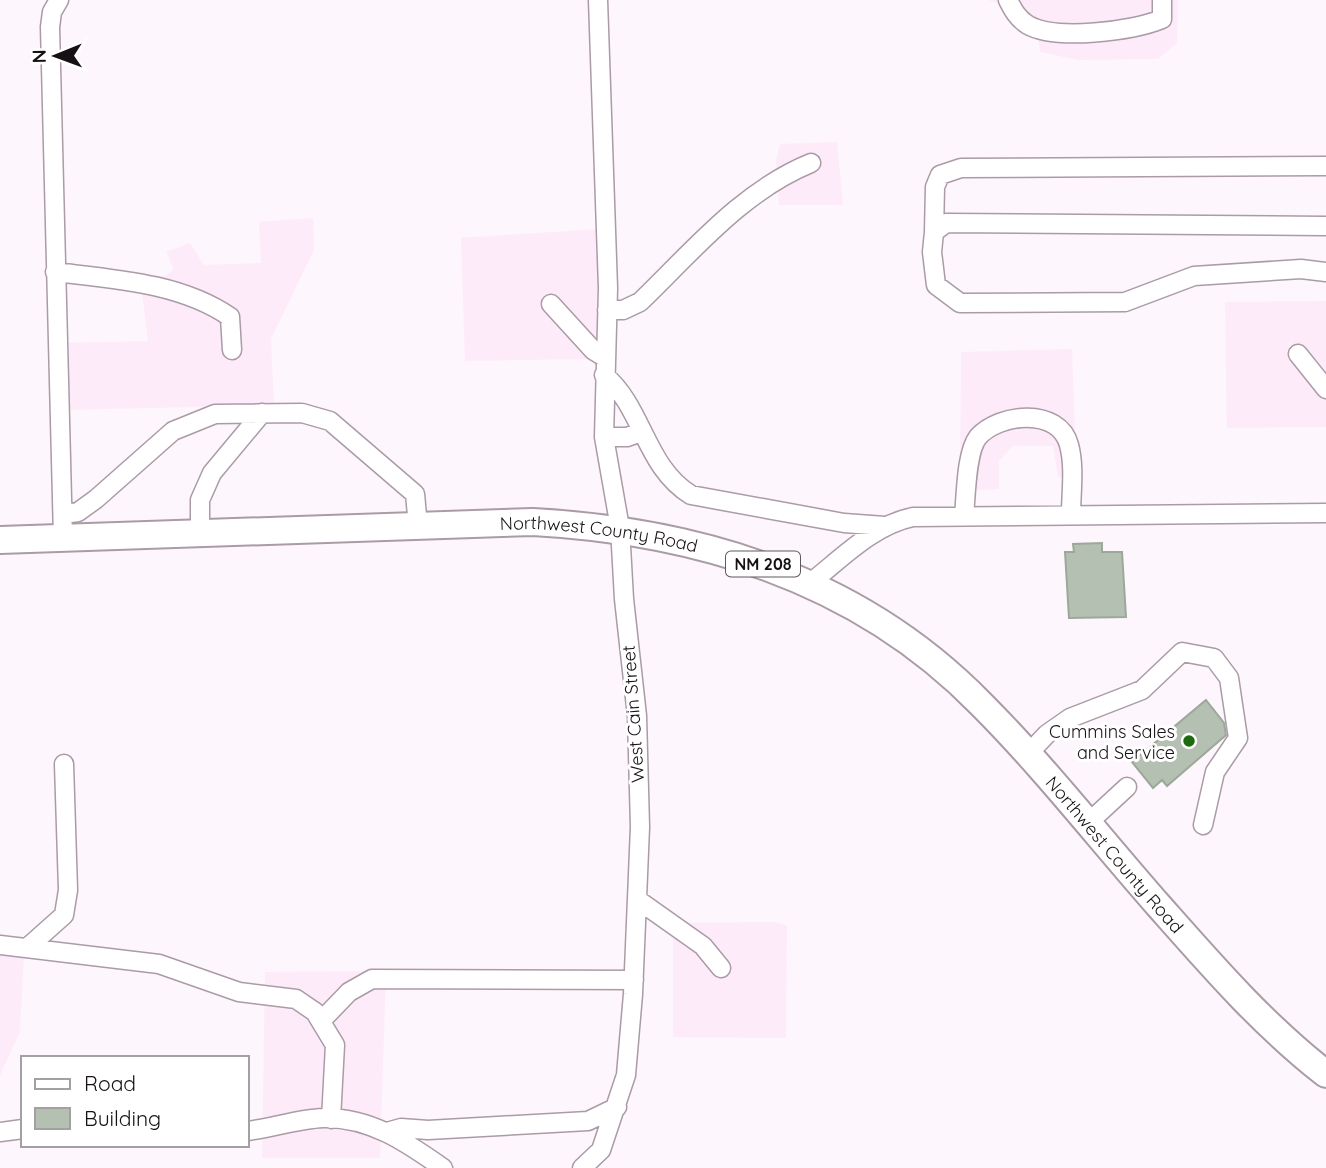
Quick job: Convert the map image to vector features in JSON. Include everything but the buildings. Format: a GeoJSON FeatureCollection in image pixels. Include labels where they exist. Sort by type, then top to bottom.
{"type":"FeatureCollection","features":[{"type":"Feature","properties":{"kind":"highway","name":"Northwest County Road"},"geometry":{"type":"LineString","coordinates":[[0,540],[63,526],[200,533],[533,522],[620,528],[726,552],[809,584],[863,613],[924,655],[981,703],[1223,979],[1292,1048],[1326,1074]]}},
{"type":"Feature","properties":{"kind":"street","name":"West Cain Street"},"geometry":{"type":"LineString","coordinates":[[582,1168],[601,1150],[626,1075],[634,980],[640,827],[636,716],[620,528],[604,437],[607,310],[598,0]]}},
{"type":"Feature","properties":{"kind":"street"},"geometry":{"type":"LineString","coordinates":[[1008,0],[1017,17],[1030,26],[1100,33],[1162,19],[1162,0]]}},
{"type":"Feature","properties":{"kind":"street"},"geometry":{"type":"LineString","coordinates":[[56,1],[50,27],[63,526]]}},
{"type":"Feature","properties":{"kind":"street"},"geometry":{"type":"LineString","coordinates":[[607,310],[623,310],[640,302],[737,209],[766,186],[811,163]]}},
{"type":"Feature","properties":{"kind":"street"},"geometry":{"type":"LineString","coordinates":[[1326,166],[961,168],[940,175],[935,187],[932,252],[936,285],[960,303],[1125,302],[1194,276],[1301,269],[1326,272]]}},
{"type":"Feature","properties":{"kind":"street"},"geometry":{"type":"LineString","coordinates":[[934,232],[946,223],[1326,226]]}},
{"type":"Feature","properties":{"kind":"street"},"geometry":{"type":"LineString","coordinates":[[55,272],[126,281],[208,302],[230,317],[232,350]]}},
{"type":"Feature","properties":{"kind":"street"},"geometry":{"type":"LineString","coordinates":[[551,303],[605,366],[661,466],[678,487],[691,495],[844,523],[886,526]]}},
{"type":"Feature","properties":{"kind":"street"},"geometry":{"type":"LineString","coordinates":[[1298,354],[1326,389]]}},
{"type":"Feature","properties":{"kind":"street"},"geometry":{"type":"LineString","coordinates":[[63,526],[173,430],[215,414],[302,412],[330,421],[415,494],[418,526]]}},
{"type":"Feature","properties":{"kind":"street"},"geometry":{"type":"LineString","coordinates":[[200,533],[200,500],[212,473],[262,413]]}},
{"type":"Feature","properties":{"kind":"street"},"geometry":{"type":"LineString","coordinates":[[964,516],[967,474],[976,439],[996,422],[1043,419],[1058,427],[1069,443],[1071,516]]}},
{"type":"Feature","properties":{"kind":"street"},"geometry":{"type":"LineString","coordinates":[[604,437],[627,437],[641,432]]}},
{"type":"Feature","properties":{"kind":"street"},"geometry":{"type":"LineString","coordinates":[[809,584],[886,526],[913,516],[1326,513]]}},
{"type":"Feature","properties":{"kind":"street"},"geometry":{"type":"LineString","coordinates":[[1027,755],[1047,734],[1070,718],[1142,690],[1182,652],[1214,658],[1229,678],[1238,738],[1215,772],[1203,825]]}},
{"type":"Feature","properties":{"kind":"street"},"geometry":{"type":"LineString","coordinates":[[0,962],[15,947],[64,915],[68,877],[64,764]]}},
{"type":"Feature","properties":{"kind":"street"},"geometry":{"type":"LineString","coordinates":[[1087,824],[1127,787]]}},
{"type":"Feature","properties":{"kind":"street"},"geometry":{"type":"LineString","coordinates":[[638,900],[703,946],[721,968]]}},
{"type":"Feature","properties":{"kind":"street"},"geometry":{"type":"LineString","coordinates":[[15,947],[159,964],[239,992],[296,999],[315,1012],[335,1045],[331,1119]]}},
{"type":"Feature","properties":{"kind":"street"},"geometry":{"type":"LineString","coordinates":[[321,1021],[349,992],[372,979],[634,980]]}},
{"type":"Feature","properties":{"kind":"street"},"geometry":{"type":"LineString","coordinates":[[387,1132],[401,1128],[428,1130],[588,1121],[617,1107]]}},
{"type":"Feature","properties":{"kind":"street"},"geometry":{"type":"LineString","coordinates":[[248,1130],[331,1119],[352,1120],[387,1132],[443,1168]]}},
{"type":"Feature","properties":{"kind":"street"},"geometry":{"type":"LineString","coordinates":[[0,1132],[21,1129]]}},
{"type":"Feature","properties":{"kind":"shaded area"},"geometry":{"type":"Polygon","coordinates":[[[988,0],[1178,0],[1177,43],[1158,59],[1078,60],[1040,52],[1038,34],[1006,18],[997,3],[988,0]]]}},
{"type":"Feature","properties":{"kind":"shaded area"},"geometry":{"type":"Polygon","coordinates":[[[837,142],[843,205],[779,205],[776,161],[780,144],[837,142]]]}},
{"type":"Feature","properties":{"kind":"shaded area"},"geometry":{"type":"Polygon","coordinates":[[[313,218],[314,250],[271,339],[274,405],[64,410],[61,343],[148,341],[140,276],[165,276],[174,269],[166,252],[190,243],[204,265],[261,263],[259,222],[313,218]]]}},
{"type":"Feature","properties":{"kind":"shaded area"},"geometry":{"type":"Polygon","coordinates":[[[597,229],[598,362],[583,359],[465,361],[461,238],[597,229]]]}},
{"type":"Feature","properties":{"kind":"shaded area"},"geometry":{"type":"Polygon","coordinates":[[[1326,301],[1326,427],[1227,428],[1225,302],[1326,301]]]}},
{"type":"Feature","properties":{"kind":"shaded area"},"geometry":{"type":"Polygon","coordinates":[[[1072,349],[1075,432],[1083,475],[1058,477],[1053,446],[1013,446],[999,461],[999,489],[960,491],[961,352],[1072,349]]]}},
{"type":"Feature","properties":{"kind":"shaded area"},"geometry":{"type":"Polygon","coordinates":[[[776,922],[787,926],[786,1038],[673,1037],[673,932],[683,923],[776,922]]]}},
{"type":"Feature","properties":{"kind":"shaded area"},"geometry":{"type":"Polygon","coordinates":[[[0,952],[24,953],[20,1032],[0,1075],[0,952]]]}},
{"type":"Feature","properties":{"kind":"shaded area"},"geometry":{"type":"Polygon","coordinates":[[[386,971],[380,1158],[262,1158],[265,972],[386,971]]]}},
{"type":"Feature","properties":{"kind":"place","name":"Cummins Sales and Service"},"geometry":{"type":"Point","coordinates":[1189,741]}}]}
